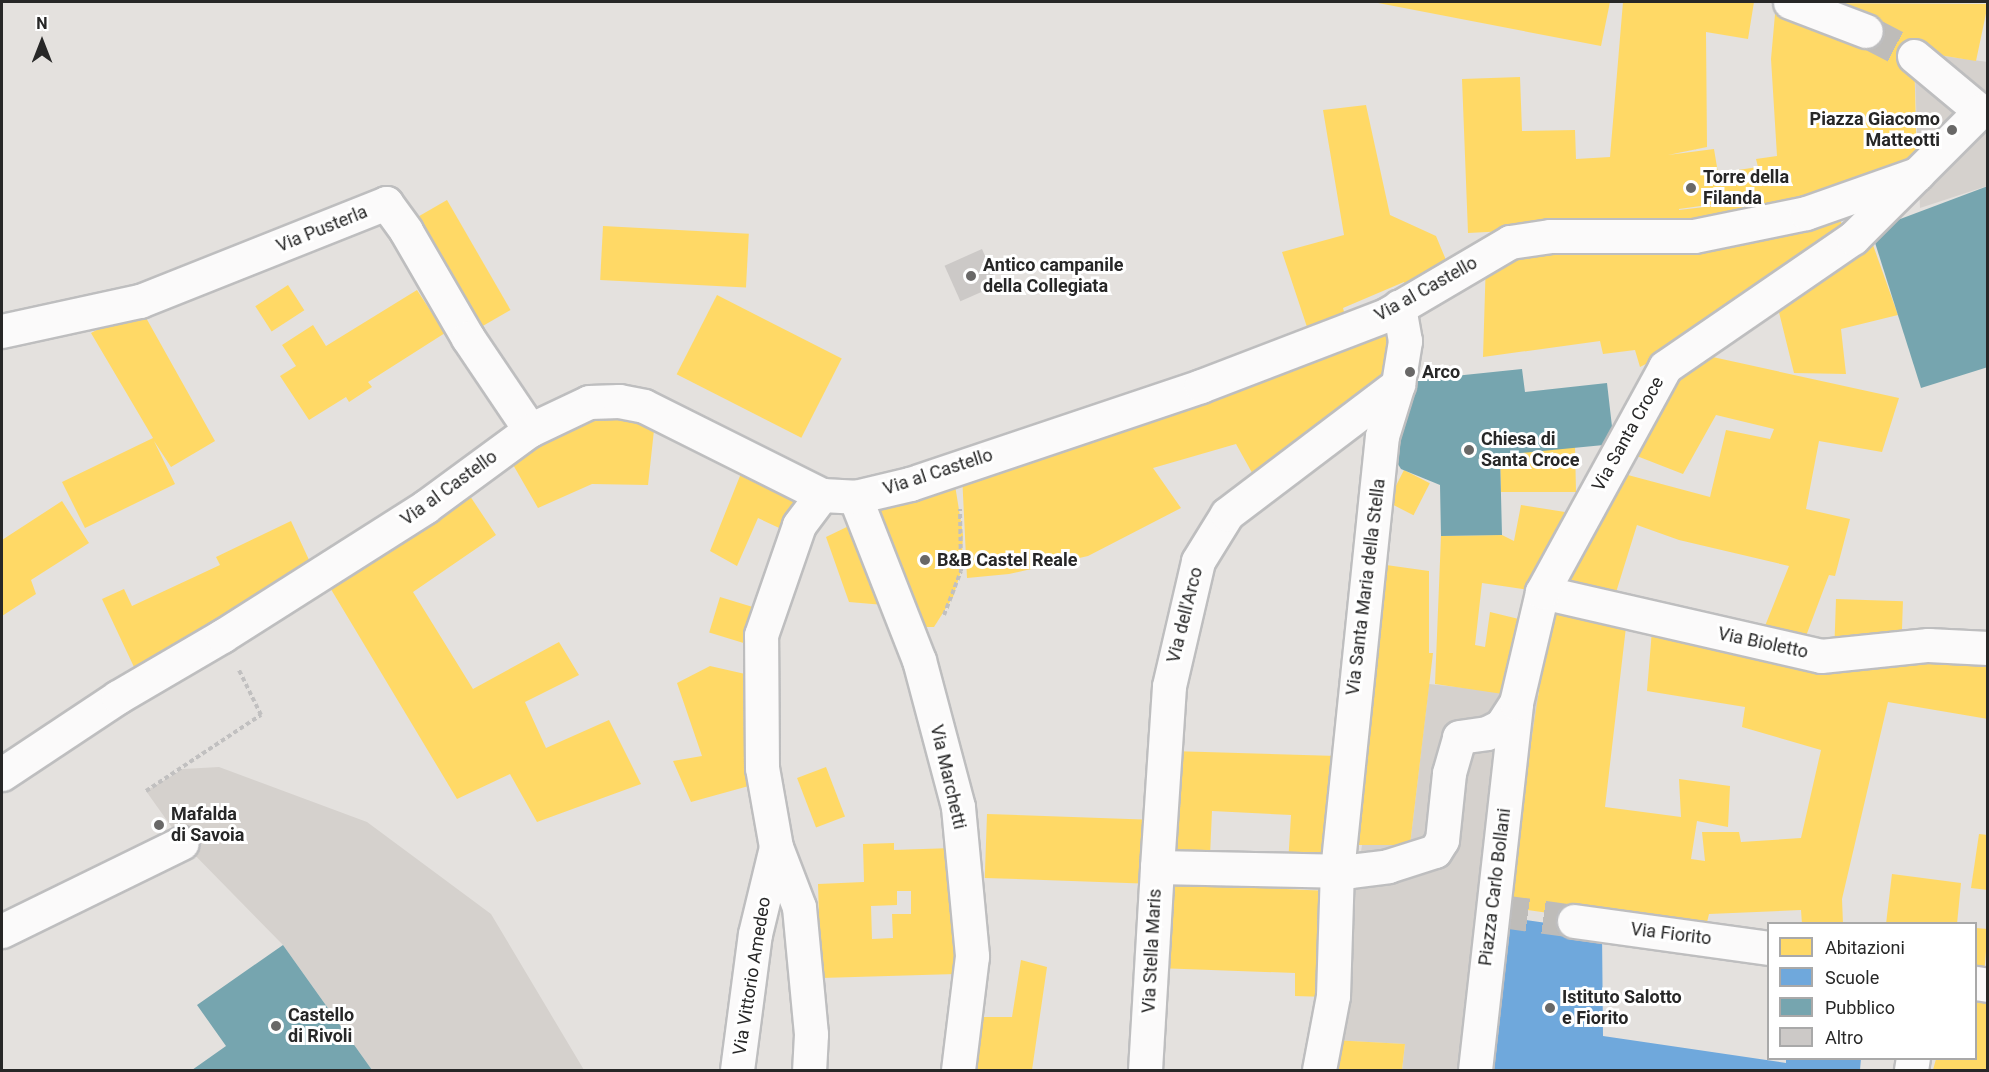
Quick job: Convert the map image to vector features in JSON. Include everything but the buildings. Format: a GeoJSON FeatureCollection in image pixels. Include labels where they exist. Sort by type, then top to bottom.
{"type":"FeatureCollection","features":[{"type":"Feature","properties":{"kind":"street"},"geometry":{"type":"LineString","coordinates":[[1790,2],[1866,31]]}},
{"type":"Feature","properties":{"kind":"street"},"geometry":{"type":"LineString","coordinates":[[1914,56],[1984,111],[1917,174]]}},
{"type":"Feature","properties":{"kind":"street","name":"Via al Castello"},"geometry":{"type":"LineString","coordinates":[[2,774],[118,697],[222,636],[425,507],[530,430],[589,402],[619,401],[644,406],[822,495],[855,497],[910,484],[1201,386],[1399,307],[1510,242],[1550,236],[1694,236],[1806,213],[1917,174]]}},
{"type":"Feature","properties":{"kind":"street","name":"Via Santa Croce"},"geometry":{"type":"LineString","coordinates":[[1517,699],[1542,592],[1665,367],[1853,238],[1917,174]]}},
{"type":"Feature","properties":{"kind":"street","name":"Via Pusterla"},"geometry":{"type":"LineString","coordinates":[[2,331],[140,301],[386,203],[406,231],[468,338],[530,430]]}},
{"type":"Feature","properties":{"kind":"street","name":"Via Santa Maria della Stella"},"geometry":{"type":"LineString","coordinates":[[1320,1071],[1333,996],[1337,871],[1382,436],[1398,384],[1405,341],[1399,307]]}},
{"type":"Feature","properties":{"kind":"street","name":"Via dell'Arco"},"geometry":{"type":"LineString","coordinates":[[1157,867],[1169,687],[1198,561],[1227,514],[1398,384]]}},
{"type":"Feature","properties":{"kind":"street","name":"Via Vittorio Amedeo"},"geometry":{"type":"LineString","coordinates":[[809,1071],[811,1034],[799,907],[776,847],[762,768],[761,635],[799,525],[822,495]]}},
{"type":"Feature","properties":{"kind":"street","name":"Via Marchetti"},"geometry":{"type":"LineString","coordinates":[[855,497],[919,660],[958,807],[968,882],[972,956],[958,1071]]}},
{"type":"Feature","properties":{"kind":"street","name":"Via Bioletto"},"geometry":{"type":"LineString","coordinates":[[1542,592],[1821,656],[1928,645],[1988,648]]}},
{"type":"Feature","properties":{"kind":"street"},"geometry":{"type":"LineString","coordinates":[[1337,871],[1388,866],[1435,851],[1442,840],[1449,773],[1459,737],[1487,733],[1501,726],[1517,699]]}},
{"type":"Feature","properties":{"kind":"street","name":"Piazza Carlo Bollani"},"geometry":{"type":"LineString","coordinates":[[1475,1071],[1517,699]]}},
{"type":"Feature","properties":{"kind":"street"},"geometry":{"type":"LineString","coordinates":[[2,931],[183,843]]}},
{"type":"Feature","properties":{"kind":"street","name":"Via Vittorio Amedeo"},"geometry":{"type":"LineString","coordinates":[[737,1071],[755,934],[776,847]]}},
{"type":"Feature","properties":{"kind":"street","name":"Via Stella Maris"},"geometry":{"type":"LineString","coordinates":[[1145,1071],[1157,867],[1337,871]]}},
{"type":"Feature","properties":{"kind":"street","name":"Via Fiorito"},"geometry":{"type":"LineString","coordinates":[[1574,921],[1767,948]]}},
{"type":"Feature","properties":{"kind":"path"},"geometry":{"type":"LineString","coordinates":[[919,660],[954,597],[961,571],[960,505],[951,469]]}},
{"type":"Feature","properties":{"kind":"path"},"geometry":{"type":"LineString","coordinates":[[146,791],[261,715],[222,636]]}},
{"type":"Feature","properties":{"kind":"shaded area","name":"Piazza Giacomo Matteotti"},"geometry":{"type":"Polygon","coordinates":[[[1914,52],[1988,62],[1987,186],[1920,208],[1914,52]]]}},
{"type":"Feature","properties":{"kind":"shaded area"},"geometry":{"type":"Polygon","coordinates":[[[1429,684],[1540,696],[1506,907],[1491,1070],[1402,1070],[1405,1044],[1333,1040],[1362,845],[1410,845],[1429,684]]]}},
{"type":"Feature","properties":{"kind":"shaded area"},"geometry":{"type":"Polygon","coordinates":[[[219,767],[367,822],[491,914],[584,1070],[372,1070],[283,945],[183,843],[146,791],[183,769],[219,767]]]}},
{"type":"Feature","properties":{"kind":"tunnel"},"geometry":{"type":"LineString","coordinates":[[1866,31],[1914,56]]}},
{"type":"Feature","properties":{"kind":"tunnel"},"geometry":{"type":"LineString","coordinates":[[1495,910],[1574,921]]}},
{"type":"Feature","properties":{"kind":"place","name":"Piazza Giacomo Matteotti"},"geometry":{"type":"Point","coordinates":[1952,130]}},
{"type":"Feature","properties":{"kind":"place","name":"Torre della Filanda"},"geometry":{"type":"Point","coordinates":[1691,188]}},
{"type":"Feature","properties":{"kind":"place","name":"Antico campanile della Collegiata"},"geometry":{"type":"Point","coordinates":[971,276]}},
{"type":"Feature","properties":{"kind":"place","name":"Arco"},"geometry":{"type":"Point","coordinates":[1410,372]}},
{"type":"Feature","properties":{"kind":"place","name":"Chiesa di Santa Croce"},"geometry":{"type":"Point","coordinates":[1469,450]}},
{"type":"Feature","properties":{"kind":"place","name":"B&B Castel Reale"},"geometry":{"type":"Point","coordinates":[925,560]}},
{"type":"Feature","properties":{"kind":"place","name":"Mafalda di Savoia"},"geometry":{"type":"Point","coordinates":[159,825]}},
{"type":"Feature","properties":{"kind":"place","name":"Istituto Salotto e Fiorito"},"geometry":{"type":"Point","coordinates":[1550,1008]}},
{"type":"Feature","properties":{"kind":"place","name":"Castello di Rivoli"},"geometry":{"type":"Point","coordinates":[276,1026]}}]}
